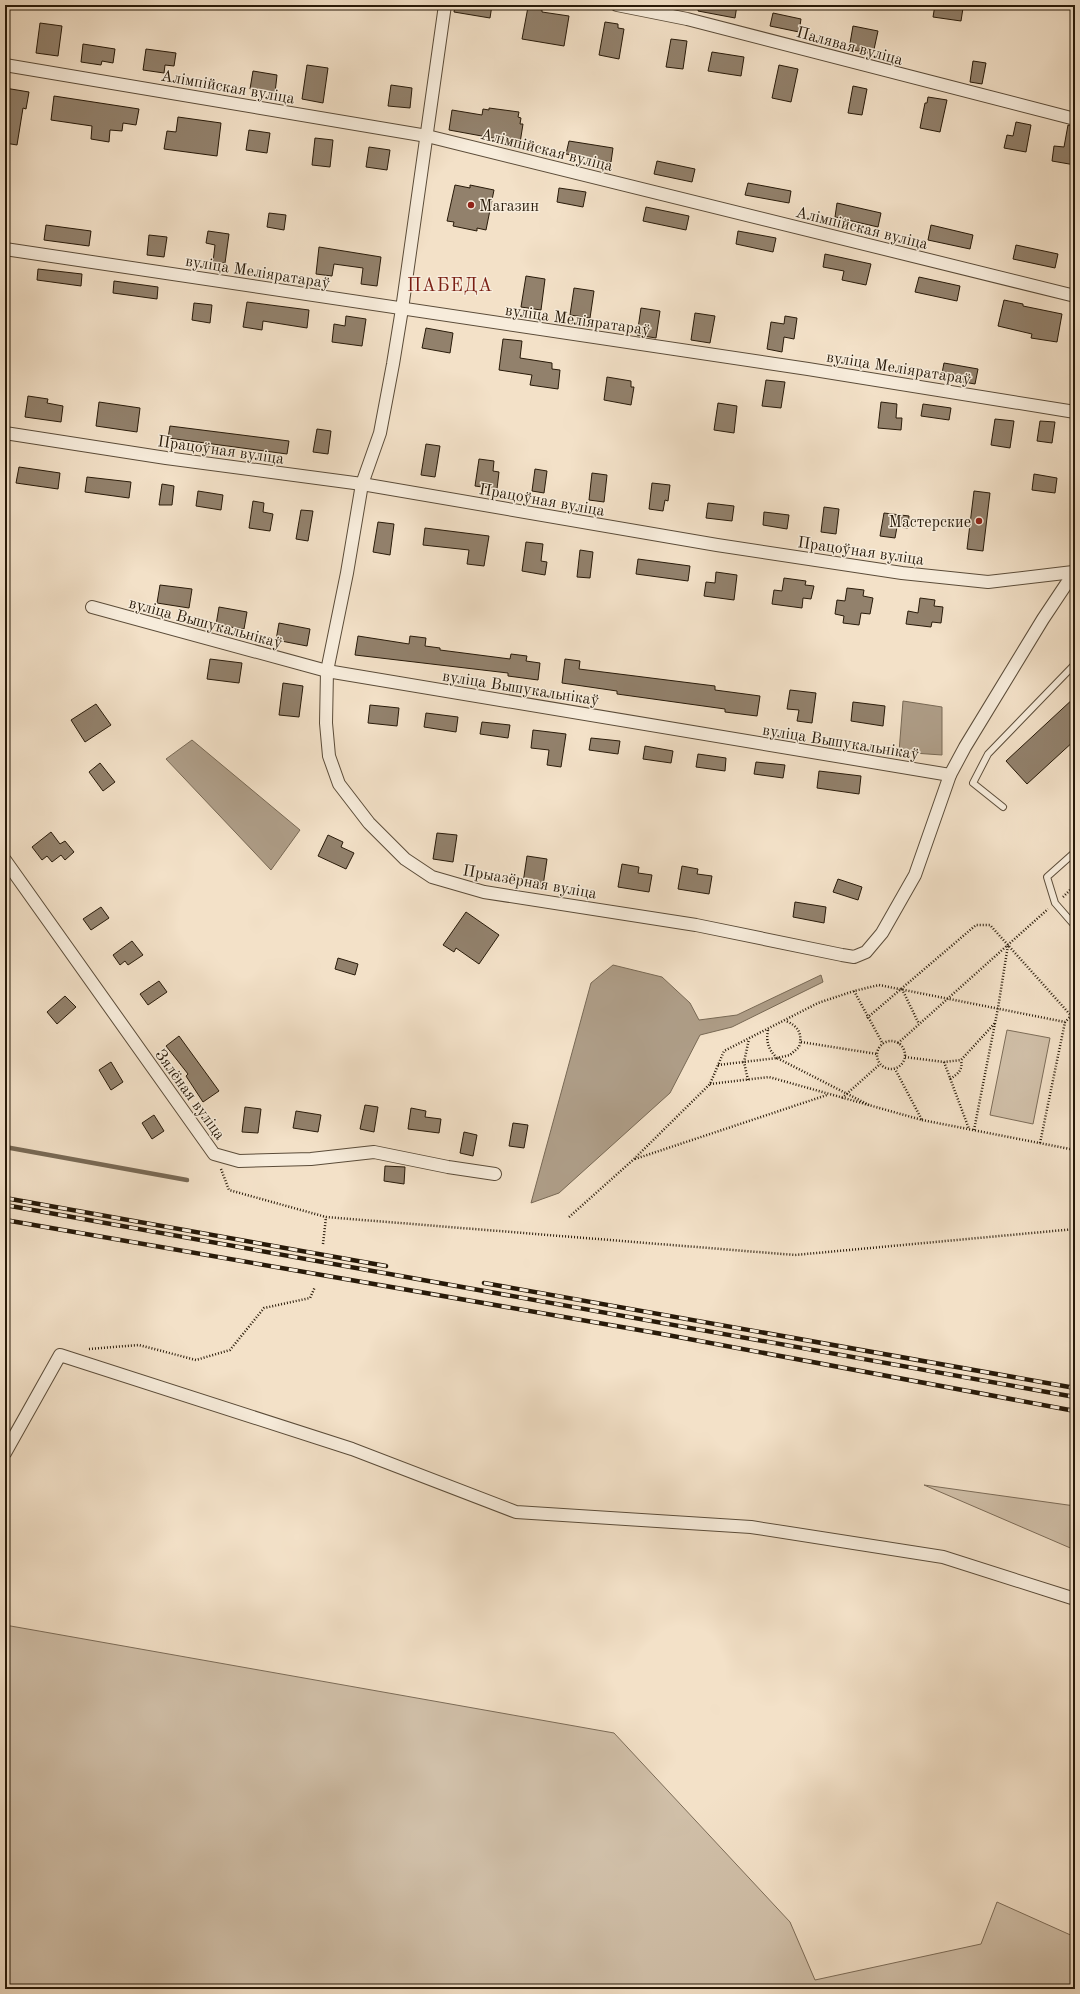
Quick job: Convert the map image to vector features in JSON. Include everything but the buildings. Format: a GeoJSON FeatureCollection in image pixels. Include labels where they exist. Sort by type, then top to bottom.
{"type":"FeatureCollection","features":[{"type":"Feature","properties":{"kind":"street","name":"Прыазёрная вуліца"},"geometry":{"type":"LineString","coordinates":[[445,5],[402,309],[380,433],[362,484],[347,573],[327,672],[326,723],[329,756],[339,784],[369,823],[405,859],[432,877],[484,892],[696,925],[854,957],[866,952],[882,933],[914,876],[950,775]]}},
{"type":"Feature","properties":{"kind":"street","name":"Палявая вуліца"},"geometry":{"type":"LineString","coordinates":[[617,5],[687,19],[1075,119]]}},
{"type":"Feature","properties":{"kind":"street","name":"Алімпійская вуліца"},"geometry":{"type":"LineString","coordinates":[[5,65],[427,136],[1075,296]]}},
{"type":"Feature","properties":{"kind":"street","name":"вуліца Меліяратараў"},"geometry":{"type":"LineString","coordinates":[[5,249],[800,368],[1075,412]]}},
{"type":"Feature","properties":{"kind":"street","name":"Працоўная вуліца"},"geometry":{"type":"LineString","coordinates":[[5,433],[166,458],[362,484],[717,545],[902,573],[988,582],[1074,572]]}},
{"type":"Feature","properties":{"kind":"street"},"geometry":{"type":"LineString","coordinates":[[950,775],[1004,682],[1074,572]]}},
{"type":"Feature","properties":{"kind":"street","name":"вуліца Вышукальнікаў"},"geometry":{"type":"LineString","coordinates":[[92,607],[327,672],[950,775]]}},
{"type":"Feature","properties":{"kind":"street","name":"Зялёная вуліца"},"geometry":{"type":"LineString","coordinates":[[5,860],[214,1154],[239,1161],[311,1159],[374,1152],[448,1167],[495,1174]]}},
{"type":"Feature","properties":{"kind":"street"},"geometry":{"type":"LineString","coordinates":[[5,1454],[60,1355],[352,1449],[516,1512],[752,1527],[943,1557],[1075,1599]]}},
{"type":"Feature","properties":{"kind":"lane"},"geometry":{"type":"LineString","coordinates":[[1003,807],[973,783],[988,754],[1075,664]]}},
{"type":"Feature","properties":{"kind":"lane"},"geometry":{"type":"LineString","coordinates":[[1075,852],[1047,877],[1055,903],[1075,926]]}},
{"type":"Feature","properties":{"kind":"path"},"geometry":{"type":"LineString","coordinates":[[898,1043],[1075,886]]}},
{"type":"Feature","properties":{"kind":"path"},"geometry":{"type":"LineString","coordinates":[[867,1018],[976,925],[990,925],[1075,1020]]}},
{"type":"Feature","properties":{"kind":"path"},"geometry":{"type":"LineString","coordinates":[[974,1130],[998,1008],[1008,945]]}},
{"type":"Feature","properties":{"kind":"path"},"geometry":{"type":"LineString","coordinates":[[569,1217],[634,1159],[710,1084],[724,1051],[768,1030],[818,1003],[854,991],[879,985],[902,988],[1065,1022]]}},
{"type":"Feature","properties":{"kind":"path"},"geometry":{"type":"LineString","coordinates":[[902,988],[919,1024]]}},
{"type":"Feature","properties":{"kind":"path"},"geometry":{"type":"LineString","coordinates":[[854,991],[882,1044]]}},
{"type":"Feature","properties":{"kind":"path"},"geometry":{"type":"LineString","coordinates":[[1040,1143],[1065,1022],[1075,1012]]}},
{"type":"Feature","properties":{"kind":"path"},"geometry":{"type":"LineString","coordinates":[[718,1065],[784,1057],[795,1052],[801,1042],[798,1030],[794,1025],[785,1021]]}},
{"type":"Feature","properties":{"kind":"path"},"geometry":{"type":"LineString","coordinates":[[905,1057],[944,1062],[961,1060],[995,1023]]}},
{"type":"Feature","properties":{"kind":"path"},"geometry":{"type":"LineString","coordinates":[[768,1030],[767,1042],[777,1058],[875,1108]]}},
{"type":"Feature","properties":{"kind":"path"},"geometry":{"type":"LineString","coordinates":[[748,1080],[744,1062],[749,1039]]}},
{"type":"Feature","properties":{"kind":"path"},"geometry":{"type":"LineString","coordinates":[[801,1042],[877,1054]]}},
{"type":"Feature","properties":{"kind":"path"},"geometry":{"type":"LineString","coordinates":[[887,1042],[898,1043],[902,1047],[905,1057],[900,1066],[895,1069],[884,1067],[880,1064],[877,1054],[882,1044],[887,1042]]}},
{"type":"Feature","properties":{"kind":"path"},"geometry":{"type":"LineString","coordinates":[[950,1079],[957,1075],[961,1070],[961,1060]]}},
{"type":"Feature","properties":{"kind":"path"},"geometry":{"type":"LineString","coordinates":[[944,1062],[969,1129]]}},
{"type":"Feature","properties":{"kind":"path"},"geometry":{"type":"LineString","coordinates":[[842,1098],[880,1064]]}},
{"type":"Feature","properties":{"kind":"path"},"geometry":{"type":"LineString","coordinates":[[895,1069],[922,1120]]}},
{"type":"Feature","properties":{"kind":"path"},"geometry":{"type":"LineString","coordinates":[[710,1084],[769,1077],[922,1120],[1075,1150]]}},
{"type":"Feature","properties":{"kind":"path"},"geometry":{"type":"LineString","coordinates":[[634,1159],[829,1095]]}},
{"type":"Feature","properties":{"kind":"path"},"geometry":{"type":"LineString","coordinates":[[214,1154],[229,1190],[326,1217],[794,1255],[1075,1229]]}},
{"type":"Feature","properties":{"kind":"path"},"geometry":{"type":"LineString","coordinates":[[323,1244],[326,1217]]}},
{"type":"Feature","properties":{"kind":"path"},"geometry":{"type":"LineString","coordinates":[[85,1350],[139,1345],[196,1360],[230,1350],[264,1308],[310,1298],[316,1287]]}},
{"type":"Feature","properties":{"kind":"shaded area"},"geometry":{"type":"Polygon","coordinates":[[[903,701],[942,707],[942,755],[899,752],[903,701]]]}},
{"type":"Feature","properties":{"kind":"shaded area"},"geometry":{"type":"Polygon","coordinates":[[[192,740],[300,830],[271,870],[166,759],[192,740]]]}},
{"type":"Feature","properties":{"kind":"shaded area"},"geometry":{"type":"Polygon","coordinates":[[[613,965],[662,977],[690,1003],[699,1020],[737,1015],[821,975],[823,982],[732,1027],[700,1035],[670,1093],[559,1193],[531,1203],[591,983],[613,965]]]}},
{"type":"Feature","properties":{"kind":"shaded area"},"geometry":{"type":"Polygon","coordinates":[[[1007,1030],[1050,1038],[1033,1124],[990,1115],[1007,1030]]]}},
{"type":"Feature","properties":{"kind":"shaded area"},"geometry":{"type":"Polygon","coordinates":[[[924,1485],[1075,1506],[1075,1550],[924,1485]]]}},
{"type":"Feature","properties":{"kind":"shaded area"},"geometry":{"type":"Polygon","coordinates":[[[5,1625],[614,1733],[790,1922],[815,1980],[981,1944],[997,1902],[1075,1937],[1075,1989],[5,1989],[5,1625]]]}},
{"type":"Feature","properties":{"kind":"waterway"},"geometry":{"type":"LineString","coordinates":[[5,1147],[187,1180]]}},
{"type":"Feature","properties":{"kind":"railway"},"geometry":{"type":"LineString","coordinates":[[5,1198],[386,1266]]}},
{"type":"Feature","properties":{"kind":"railway"},"geometry":{"type":"LineString","coordinates":[[5,1205],[1075,1397]]}},
{"type":"Feature","properties":{"kind":"railway"},"geometry":{"type":"LineString","coordinates":[[5,1220],[662,1334],[1075,1411]]}},
{"type":"Feature","properties":{"kind":"railway"},"geometry":{"type":"LineString","coordinates":[[484,1283],[1075,1388]]}},
{"type":"Feature","properties":{"kind":"place","name":"Магазин"},"geometry":{"type":"Point","coordinates":[471,205]}},
{"type":"Feature","properties":{"kind":"place","name":"Мастерские"},"geometry":{"type":"Point","coordinates":[979,521]}},
{"type":"Feature","properties":{"kind":"district","name":"ПАБЕДА"},"geometry":{"type":"Point","coordinates":[450,285]}}]}
